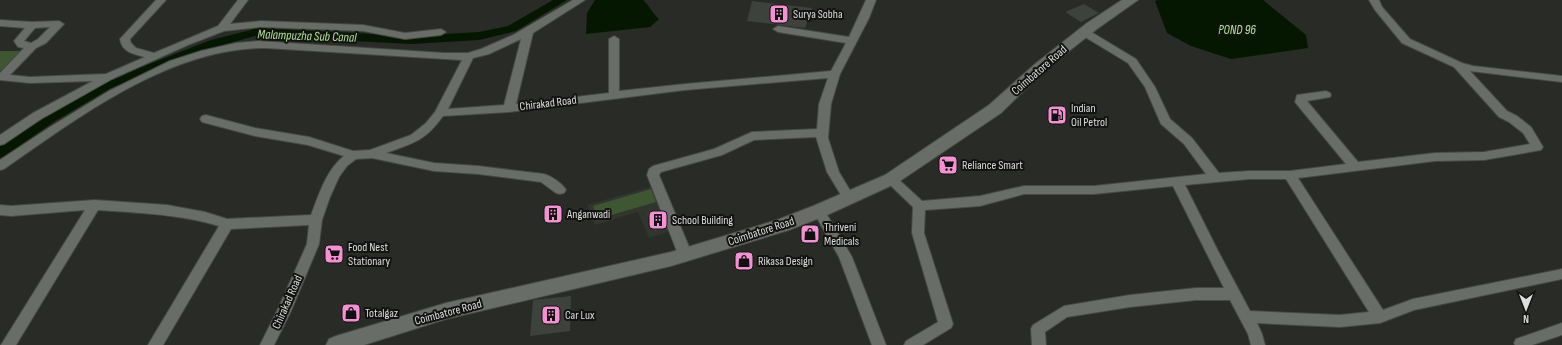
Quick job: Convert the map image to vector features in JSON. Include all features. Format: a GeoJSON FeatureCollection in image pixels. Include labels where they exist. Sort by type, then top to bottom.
{"type":"FeatureCollection","features":[{"type":"Feature","properties":{"kind":"main road","name":"Coimbatore Road"},"geometry":{"type":"LineString","coordinates":[[336,345],[446,311],[685,254],[783,225],[819,211],[891,179],[995,109],[1040,67],[1084,32],[1131,0]]}},
{"type":"Feature","properties":{"kind":"street"},"geometry":{"type":"LineString","coordinates":[[154,56],[132,50],[126,44],[126,39],[161,0]]}},
{"type":"Feature","properties":{"kind":"street"},"geometry":{"type":"LineString","coordinates":[[222,28],[243,0]]}},
{"type":"Feature","properties":{"kind":"street"},"geometry":{"type":"LineString","coordinates":[[0,166],[66,122],[117,91],[166,66],[204,52],[237,46],[280,45],[347,48],[409,54],[469,56],[489,50],[528,32],[580,0]]}},
{"type":"Feature","properties":{"kind":"street"},"geometry":{"type":"LineString","coordinates":[[848,197],[833,172],[822,138],[825,104],[835,74],[864,18],[871,0]]}},
{"type":"Feature","properties":{"kind":"street"},"geometry":{"type":"LineString","coordinates":[[1374,0],[1378,8],[1406,41],[1458,65],[1473,69],[1562,79]]}},
{"type":"Feature","properties":{"kind":"street"},"geometry":{"type":"LineString","coordinates":[[0,23],[32,25],[58,24],[42,41],[32,46],[2,77],[30,80],[108,77]]}},
{"type":"Feature","properties":{"kind":"street"},"geometry":{"type":"LineString","coordinates":[[0,140],[37,116],[108,77],[184,43],[222,28],[261,24],[363,28],[405,36],[441,32]]}},
{"type":"Feature","properties":{"kind":"street"},"geometry":{"type":"LineString","coordinates":[[32,25],[19,41],[22,45],[32,46]]}},
{"type":"Feature","properties":{"kind":"street"},"geometry":{"type":"LineString","coordinates":[[778,29],[852,41]]}},
{"type":"Feature","properties":{"kind":"street"},"geometry":{"type":"LineString","coordinates":[[509,108],[528,32]]}},
{"type":"Feature","properties":{"kind":"street"},"geometry":{"type":"LineString","coordinates":[[1084,32],[1132,61],[1150,87],[1165,121],[1188,141],[1215,177]]}},
{"type":"Feature","properties":{"kind":"street"},"geometry":{"type":"LineString","coordinates":[[614,39],[614,95]]}},
{"type":"Feature","properties":{"kind":"street"},"geometry":{"type":"LineString","coordinates":[[371,154],[415,138],[430,126],[440,113],[469,56]]}},
{"type":"Feature","properties":{"kind":"street"},"geometry":{"type":"LineString","coordinates":[[919,206],[980,201],[1024,190],[1094,190],[1215,177],[1290,175],[1435,157],[1484,156],[1536,147],[1526,130],[1513,119],[1503,114],[1458,65]]}},
{"type":"Feature","properties":{"kind":"street","name":"Chirakad Road"},"geometry":{"type":"LineString","coordinates":[[440,113],[509,108],[614,95],[835,74]]}},
{"type":"Feature","properties":{"kind":"street"},"geometry":{"type":"LineString","coordinates":[[1326,95],[1300,98],[1301,102],[1354,166]]}},
{"type":"Feature","properties":{"kind":"street"},"geometry":{"type":"LineString","coordinates":[[206,120],[255,132],[309,141],[353,155],[371,154],[434,167],[478,170],[544,178],[560,190]]}},
{"type":"Feature","properties":{"kind":"street"},"geometry":{"type":"LineString","coordinates":[[685,254],[653,172],[657,169],[718,152],[752,136],[822,133]]}},
{"type":"Feature","properties":{"kind":"street","name":"Chirakad Road"},"geometry":{"type":"LineString","coordinates":[[267,345],[284,311],[313,244],[316,220],[324,197],[334,175],[343,163],[353,155]]}},
{"type":"Feature","properties":{"kind":"street"},"geometry":{"type":"LineString","coordinates":[[1290,175],[1380,317]]}},
{"type":"Feature","properties":{"kind":"street"},"geometry":{"type":"LineString","coordinates":[[891,179],[919,206],[918,232],[946,324],[911,345]]}},
{"type":"Feature","properties":{"kind":"street"},"geometry":{"type":"LineString","coordinates":[[1177,181],[1233,294],[1255,334],[1258,345]]}},
{"type":"Feature","properties":{"kind":"street"},"geometry":{"type":"LineString","coordinates":[[0,210],[11,211],[95,205],[167,210],[206,217],[227,224],[316,220]]}},
{"type":"Feature","properties":{"kind":"street"},"geometry":{"type":"LineString","coordinates":[[8,345],[95,205]]}},
{"type":"Feature","properties":{"kind":"street"},"geometry":{"type":"LineString","coordinates":[[819,211],[845,257],[879,345]]}},
{"type":"Feature","properties":{"kind":"street"},"geometry":{"type":"LineString","coordinates":[[154,345],[227,224]]}},
{"type":"Feature","properties":{"kind":"street"},"geometry":{"type":"LineString","coordinates":[[1245,317],[1340,321],[1380,317],[1413,305],[1562,274]]}},
{"type":"Feature","properties":{"kind":"street"},"geometry":{"type":"LineString","coordinates":[[1039,345],[1038,329],[1064,312],[1144,299],[1196,294],[1233,294]]}},
{"type":"Feature","properties":{"kind":"street"},"geometry":{"type":"LineString","coordinates":[[1522,345],[1521,343],[1562,329]]}},
{"type":"Feature","properties":{"kind":"shaded area"},"geometry":{"type":"Polygon","coordinates":[[[660,184],[680,228],[649,238],[638,212],[595,225],[587,205],[660,184]]]}},
{"type":"Feature","properties":{"kind":"green space"},"geometry":{"type":"Polygon","coordinates":[[[0,51],[28,51],[0,71],[0,51]]]}},
{"type":"Feature","properties":{"kind":"green space"},"geometry":{"type":"Polygon","coordinates":[[[651,189],[656,202],[598,219],[593,206],[651,189]]]}},
{"type":"Feature","properties":{"kind":"water"},"geometry":{"type":"Polygon","coordinates":[[[595,0],[643,0],[659,19],[650,27],[586,34],[587,13],[595,0]]]}},
{"type":"Feature","properties":{"kind":"water","name":"POND 96"},"geometry":{"type":"Polygon","coordinates":[[[1263,0],[1306,35],[1308,48],[1231,59],[1191,46],[1167,33],[1155,1],[1263,0]]]}},
{"type":"Feature","properties":{"kind":"building","name":"Surya Sobha"},"geometry":{"type":"Polygon","coordinates":[[[752,1],[812,8],[805,28],[747,21],[752,1]]]}},
{"type":"Feature","properties":{"kind":"building"},"geometry":{"type":"Polygon","coordinates":[[[1084,4],[1099,13],[1081,22],[1065,12],[1084,4]]]}},
{"type":"Feature","properties":{"kind":"building","name":"School Building"},"geometry":{"type":"Polygon","coordinates":[[[659,210],[666,228],[654,231],[647,214],[659,210]]]}},
{"type":"Feature","properties":{"kind":"building","name":"Car Lux"},"geometry":{"type":"Polygon","coordinates":[[[571,296],[570,331],[530,336],[533,300],[571,296]]]}},
{"type":"Feature","properties":{"kind":"waterway","name":"Malampuzha Sub Canal"},"geometry":{"type":"LineString","coordinates":[[0,153],[50,118],[107,85],[215,43],[255,32],[412,40],[479,36],[512,29],[561,0]]}},
{"type":"Feature","properties":{"kind":"place","name":"Surya Sobha"},"geometry":{"type":"Point","coordinates":[779,14]}},
{"type":"Feature","properties":{"kind":"place","name":"Indian Oil Petrol"},"geometry":{"type":"Point","coordinates":[1057,115]}},
{"type":"Feature","properties":{"kind":"place","name":"Reliance Smart"},"geometry":{"type":"Point","coordinates":[948,165]}},
{"type":"Feature","properties":{"kind":"place","name":"Anganwadi"},"geometry":{"type":"Point","coordinates":[553,214]}},
{"type":"Feature","properties":{"kind":"place","name":"School Building"},"geometry":{"type":"Point","coordinates":[658,220]}},
{"type":"Feature","properties":{"kind":"place","name":"Thriveni Medicals"},"geometry":{"type":"Point","coordinates":[810,234]}},
{"type":"Feature","properties":{"kind":"place","name":"Food Nest Stationary"},"geometry":{"type":"Point","coordinates":[334,254]}},
{"type":"Feature","properties":{"kind":"place","name":"Rikasa Design"},"geometry":{"type":"Point","coordinates":[744,261]}},
{"type":"Feature","properties":{"kind":"place","name":"Totalgaz"},"geometry":{"type":"Point","coordinates":[351,313]}},
{"type":"Feature","properties":{"kind":"place","name":"Car Lux"},"geometry":{"type":"Point","coordinates":[551,315]}}]}
